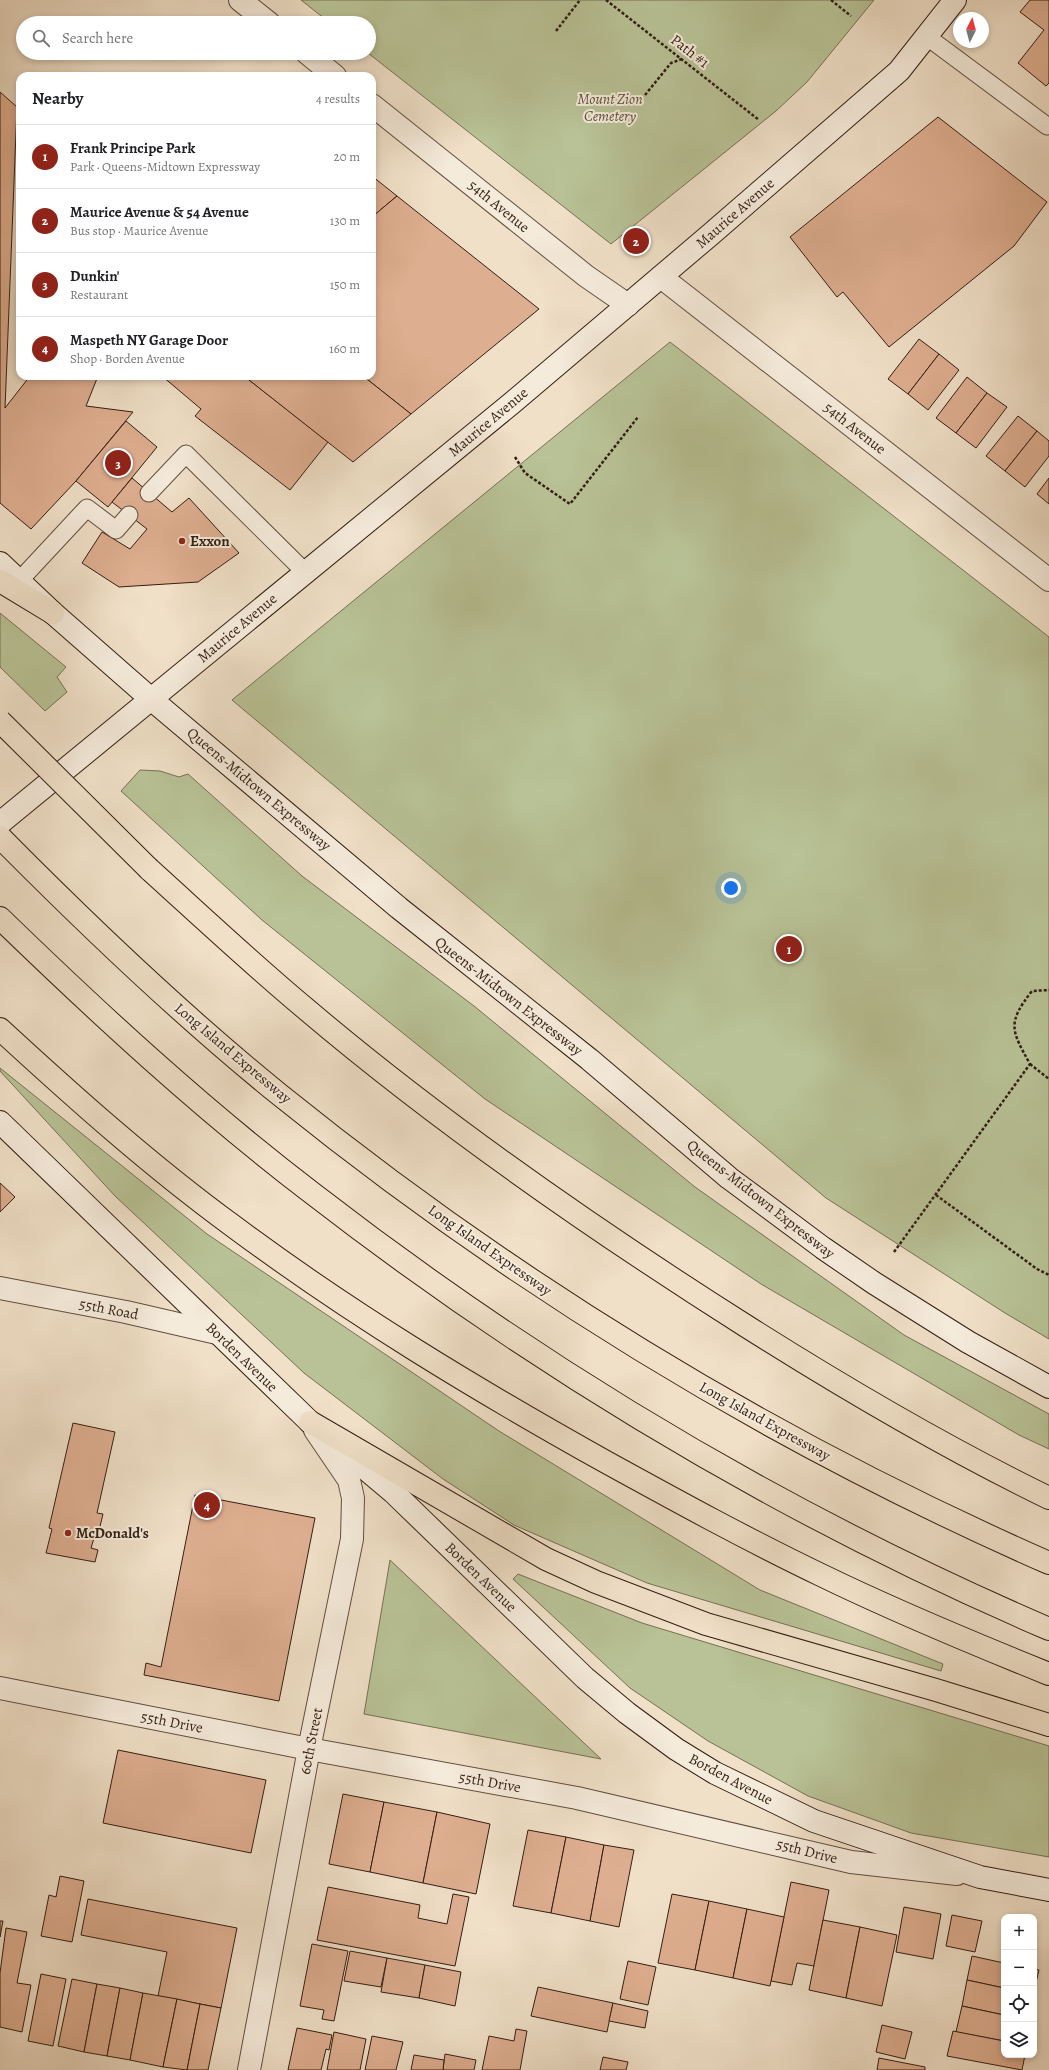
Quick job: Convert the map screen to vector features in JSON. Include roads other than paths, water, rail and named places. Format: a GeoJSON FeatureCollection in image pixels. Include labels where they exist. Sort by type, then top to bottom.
{"type":"FeatureCollection","features":[{"type":"Feature","properties":{"kind":"highway"},"geometry":{"type":"LineString","coordinates":[[9,581],[53,613]]}},
{"type":"Feature","properties":{"kind":"highway"},"geometry":{"type":"LineString","coordinates":[[0,721],[149,869],[306,1010],[436,1112],[548,1195],[631,1252],[790,1353],[956,1450],[1049,1498]]}},
{"type":"Feature","properties":{"kind":"highway","name":"Long Island Expressway"},"geometry":{"type":"LineString","coordinates":[[0,837],[83,921],[182,1012],[302,1112],[374,1169],[473,1240],[574,1308],[677,1372],[782,1433],[889,1489],[1049,1563]]}},
{"type":"Feature","properties":{"kind":"highway"},"geometry":{"type":"LineString","coordinates":[[0,918],[41,958],[184,1087],[287,1174],[384,1247],[522,1343],[594,1390],[755,1486],[926,1574],[1049,1629]]}},
{"type":"Feature","properties":{"kind":"highway"},"geometry":{"type":"LineString","coordinates":[[0,1029],[121,1136],[226,1222],[312,1283],[456,1375],[644,1482],[814,1572],[912,1617],[1049,1674]]}},
{"type":"Feature","properties":{"kind":"highway"},"geometry":{"type":"LineString","coordinates":[[310,1422],[546,1559],[596,1582],[706,1624],[936,1690],[1049,1725]]}},
{"type":"Feature","properties":{"kind":"street"},"geometry":{"type":"LineString","coordinates":[[240,0],[260,16]]}},
{"type":"Feature","properties":{"kind":"street","name":"Maurice Avenue"},"geometry":{"type":"LineString","coordinates":[[0,822],[512,403],[661,277],[899,71],[955,0]]}},
{"type":"Feature","properties":{"kind":"street"},"geometry":{"type":"LineString","coordinates":[[315,60],[330,72]]}},
{"type":"Feature","properties":{"kind":"street","name":"54th Avenue"},"geometry":{"type":"LineString","coordinates":[[376,108],[586,276],[628,305]]}},
{"type":"Feature","properties":{"kind":"street","name":"54th Avenue"},"geometry":{"type":"LineString","coordinates":[[661,277],[1049,580]]}},
{"type":"Feature","properties":{"kind":"street"},"geometry":{"type":"LineString","coordinates":[[0,563],[9,581]]}},
{"type":"Feature","properties":{"kind":"street","name":"Queens-Midtown Expressway"},"geometry":{"type":"LineString","coordinates":[[53,613],[151,699],[399,908],[589,1059],[729,1178],[775,1213],[861,1274],[919,1312],[968,1342],[1049,1387]]}},
{"type":"Feature","properties":{"kind":"street","name":"Borden Avenue"},"geometry":{"type":"LineString","coordinates":[[0,1122],[310,1422],[393,1492],[585,1678],[627,1713],[676,1749],[715,1773],[814,1821],[980,1877],[1049,1890]]}},
{"type":"Feature","properties":{"kind":"street","name":"55th Road"},"geometry":{"type":"LineString","coordinates":[[0,1288],[126,1312],[217,1333]]}},
{"type":"Feature","properties":{"kind":"street","name":"60th Street"},"geometry":{"type":"LineString","coordinates":[[249,2070],[310,1749],[351,1547],[354,1520],[353,1498],[349,1480],[310,1422]]}},
{"type":"Feature","properties":{"kind":"street","name":"55th Drive"},"geometry":{"type":"LineString","coordinates":[[0,1688],[310,1749],[577,1798],[851,1862],[980,1877]]}},
{"type":"Feature","properties":{"kind":"lane"},"geometry":{"type":"LineString","coordinates":[[926,36],[1047,126]]}},
{"type":"Feature","properties":{"kind":"lane"},"geometry":{"type":"LineString","coordinates":[[149,493],[186,454],[305,572]]}},
{"type":"Feature","properties":{"kind":"lane"},"geometry":{"type":"LineString","coordinates":[[9,581],[87,508],[116,530],[129,515]]}},
{"type":"Feature","properties":{"kind":"place","name":"Maurice Avenue & 54 Avenue"},"geometry":{"type":"Point","coordinates":[636,241]}},
{"type":"Feature","properties":{"kind":"place","name":"Dunkin'"},"geometry":{"type":"Point","coordinates":[118,463]}},
{"type":"Feature","properties":{"kind":"place","name":"Exxon"},"geometry":{"type":"Point","coordinates":[182,541]}},
{"type":"Feature","properties":{"kind":"place","name":"Frank Principe Park"},"geometry":{"type":"Point","coordinates":[789,949]}},
{"type":"Feature","properties":{"kind":"place","name":"Maspeth NY Garage Door"},"geometry":{"type":"Point","coordinates":[207,1505]}},
{"type":"Feature","properties":{"kind":"place","name":"McDonald's"},"geometry":{"type":"Point","coordinates":[68,1533]}},
{"type":"Feature","properties":{"kind":"park label","name":"Mount Zion Cemetery"},"geometry":{"type":"Point","coordinates":[610,108]}}]}
